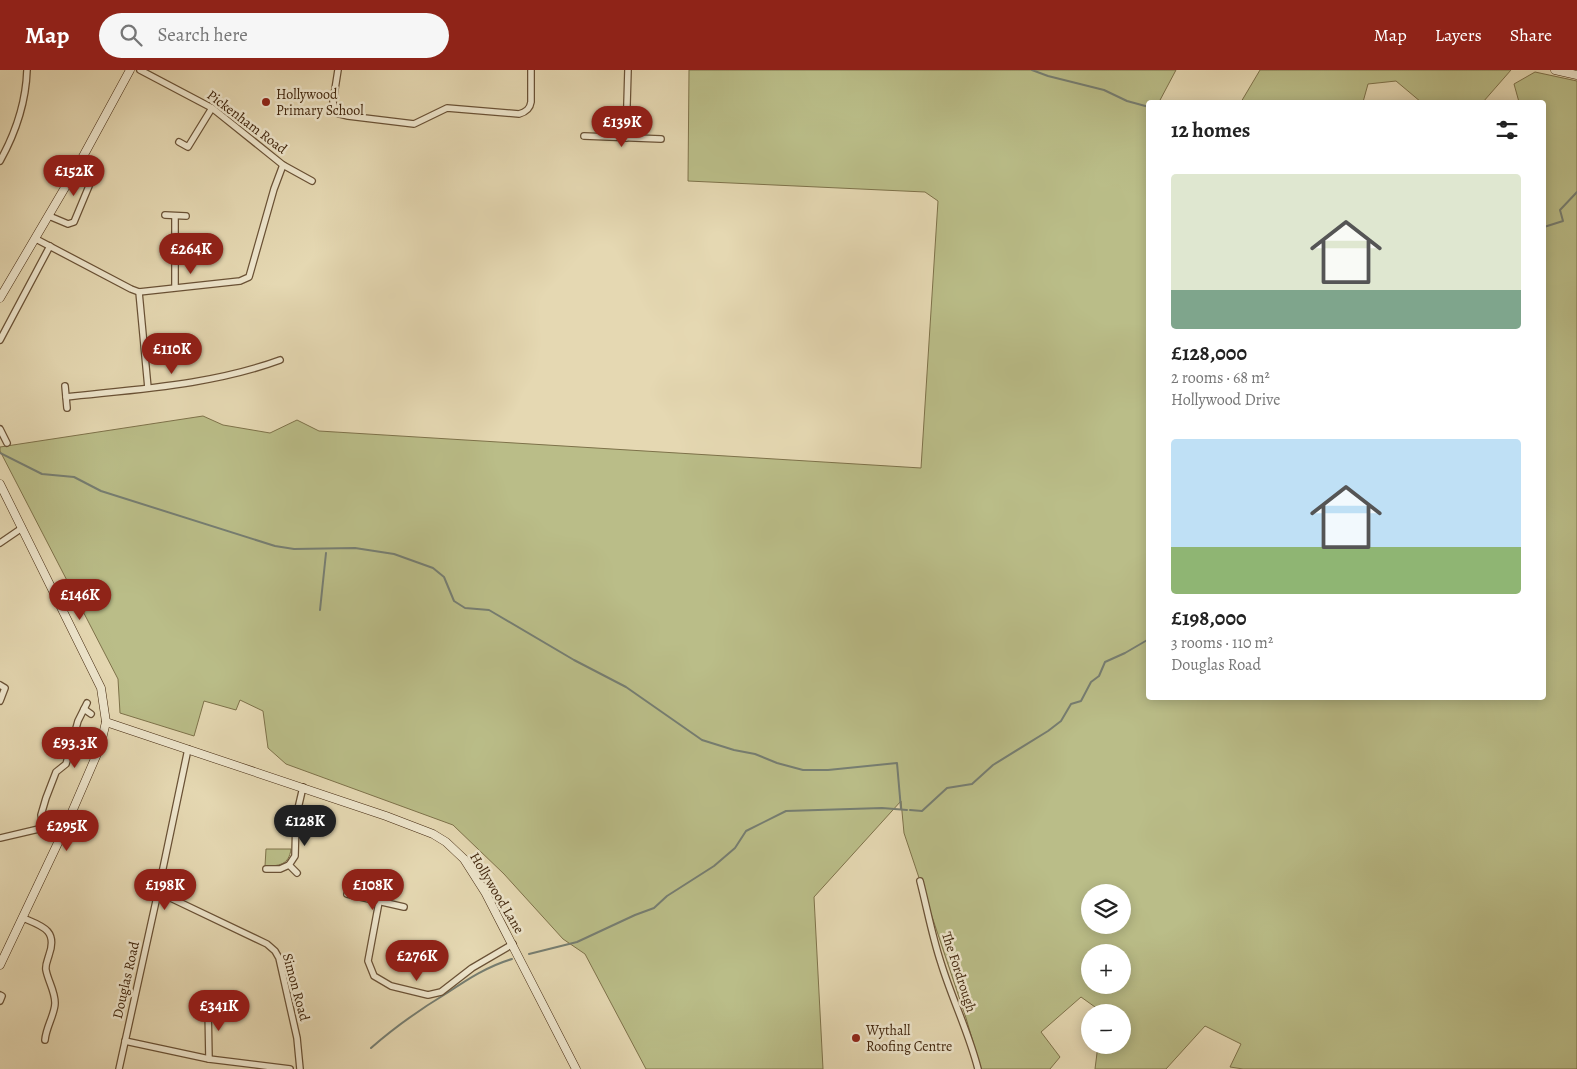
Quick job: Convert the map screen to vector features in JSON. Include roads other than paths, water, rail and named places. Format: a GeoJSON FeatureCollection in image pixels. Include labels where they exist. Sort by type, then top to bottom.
{"type":"FeatureCollection","features":[{"type":"Feature","properties":{"kind":"street"},"geometry":{"type":"LineString","coordinates":[[0,161],[20,114],[27,70]]}},
{"type":"Feature","properties":{"kind":"street"},"geometry":{"type":"LineString","coordinates":[[0,298],[80,162],[130,70]]}},
{"type":"Feature","properties":{"kind":"street","name":"Pickenham Road"},"geometry":{"type":"LineString","coordinates":[[140,70],[212,108],[283,165],[312,181]]}},
{"type":"Feature","properties":{"kind":"street"},"geometry":{"type":"LineString","coordinates":[[338,70],[333,102],[336,113],[414,124],[447,108],[519,114],[524,112],[531,102],[531,70]]}},
{"type":"Feature","properties":{"kind":"street"},"geometry":{"type":"LineString","coordinates":[[626,138],[628,70]]}},
{"type":"Feature","properties":{"kind":"street"},"geometry":{"type":"LineString","coordinates":[[1555,70],[1577,76]]}},
{"type":"Feature","properties":{"kind":"street"},"geometry":{"type":"LineString","coordinates":[[179,142],[188,147],[212,108]]}},
{"type":"Feature","properties":{"kind":"street"},"geometry":{"type":"LineString","coordinates":[[584,136],[661,139]]}},
{"type":"Feature","properties":{"kind":"street"},"geometry":{"type":"LineString","coordinates":[[0,147],[6,150]]}},
{"type":"Feature","properties":{"kind":"street"},"geometry":{"type":"LineString","coordinates":[[49,216],[68,224],[74,222],[94,174],[80,162]]}},
{"type":"Feature","properties":{"kind":"street"},"geometry":{"type":"LineString","coordinates":[[36,239],[139,292],[240,282],[249,277],[274,189],[283,165]]}},
{"type":"Feature","properties":{"kind":"street"},"geometry":{"type":"LineString","coordinates":[[165,215],[186,216]]}},
{"type":"Feature","properties":{"kind":"street"},"geometry":{"type":"LineString","coordinates":[[175,216],[175,287]]}},
{"type":"Feature","properties":{"kind":"street"},"geometry":{"type":"LineString","coordinates":[[0,340],[50,246]]}},
{"type":"Feature","properties":{"kind":"street"},"geometry":{"type":"LineString","coordinates":[[139,292],[148,388]]}},
{"type":"Feature","properties":{"kind":"street"},"geometry":{"type":"LineString","coordinates":[[66,397],[202,381],[247,371],[280,360]]}},
{"type":"Feature","properties":{"kind":"street"},"geometry":{"type":"LineString","coordinates":[[65,386],[67,408]]}},
{"type":"Feature","properties":{"kind":"street"},"geometry":{"type":"LineString","coordinates":[[0,429],[7,443]]}},
{"type":"Feature","properties":{"kind":"street"},"geometry":{"type":"LineString","coordinates":[[0,484],[101,688],[106,712],[106,722],[100,746],[65,828],[0,965]]}},
{"type":"Feature","properties":{"kind":"street"},"geometry":{"type":"LineString","coordinates":[[0,543],[22,528]]}},
{"type":"Feature","properties":{"kind":"street"},"geometry":{"type":"LineString","coordinates":[[0,685],[5,688],[0,702]]}},
{"type":"Feature","properties":{"kind":"street"},"geometry":{"type":"LineString","coordinates":[[43,828],[41,815],[56,772],[66,764],[78,721],[86,706],[91,714]]}},
{"type":"Feature","properties":{"kind":"street","name":"Hollywood Lane"},"geometry":{"type":"LineString","coordinates":[[106,722],[303,787],[425,831],[446,842],[464,859],[485,892],[576,1069]]}},
{"type":"Feature","properties":{"kind":"street","name":"Douglas Road"},"geometry":{"type":"LineString","coordinates":[[119,1069],[188,749]]}},
{"type":"Feature","properties":{"kind":"street"},"geometry":{"type":"LineString","coordinates":[[266,869],[289,865],[294,856],[296,818],[303,787]]}},
{"type":"Feature","properties":{"kind":"street"},"geometry":{"type":"LineString","coordinates":[[0,838],[43,828],[65,828]]}},
{"type":"Feature","properties":{"kind":"street"},"geometry":{"type":"LineString","coordinates":[[289,865],[297,873]]}},
{"type":"Feature","properties":{"kind":"street","name":"The Fordrough"},"geometry":{"type":"LineString","coordinates":[[920,881],[940,962],[960,1020],[972,1046],[978,1069]]}},
{"type":"Feature","properties":{"kind":"street","name":"Simon Road"},"geometry":{"type":"LineString","coordinates":[[158,892],[267,944],[275,951],[279,958],[297,1038],[300,1069]]}},
{"type":"Feature","properties":{"kind":"street"},"geometry":{"type":"LineString","coordinates":[[346,894],[404,907]]}},
{"type":"Feature","properties":{"kind":"street"},"geometry":{"type":"LineString","coordinates":[[379,902],[368,961],[374,976],[391,986],[428,995],[441,992],[472,968],[513,944]]}},
{"type":"Feature","properties":{"kind":"street"},"geometry":{"type":"LineString","coordinates":[[22,918],[46,929],[51,936],[52,949],[45,968],[53,991],[55,1004],[46,1030],[45,1040]]}},
{"type":"Feature","properties":{"kind":"street"},"geometry":{"type":"LineString","coordinates":[[0,995],[2,996],[0,1000]]}},
{"type":"Feature","properties":{"kind":"street"},"geometry":{"type":"LineString","coordinates":[[200,1006],[217,1006]]}},
{"type":"Feature","properties":{"kind":"street"},"geometry":{"type":"LineString","coordinates":[[208,1006],[209,1059]]}},
{"type":"Feature","properties":{"kind":"street"},"geometry":{"type":"LineString","coordinates":[[125,1041],[209,1059],[290,1069]]}},
{"type":"Feature","properties":{"kind":"waterway"},"geometry":{"type":"LineString","coordinates":[[1032,70],[1104,90],[1127,101],[1146,106]]}},
{"type":"Feature","properties":{"kind":"waterway"},"geometry":{"type":"LineString","coordinates":[[1546,226],[1563,221],[1560,210],[1577,192]]}},
{"type":"Feature","properties":{"kind":"waterway"},"geometry":{"type":"LineString","coordinates":[[0,453],[42,474],[74,477],[101,491],[275,546],[294,549],[355,548],[394,554],[433,568],[444,577],[454,601],[465,608],[489,610],[574,660],[626,687],[702,740],[755,754],[777,763],[803,770],[828,770],[897,763],[901,809]]}},
{"type":"Feature","properties":{"kind":"waterway"},"geometry":{"type":"LineString","coordinates":[[320,610],[326,553]]}},
{"type":"Feature","properties":{"kind":"waterway"},"geometry":{"type":"LineString","coordinates":[[910,810],[922,811],[947,788],[972,784],[993,765],[1048,731],[1061,721],[1071,704],[1081,701],[1091,682],[1099,676],[1105,662],[1146,641]]}},
{"type":"Feature","properties":{"kind":"waterway"},"geometry":{"type":"LineString","coordinates":[[529,954],[577,942],[654,908],[667,896],[714,866],[735,848],[746,831],[786,811],[882,808],[907,810]]}},
{"type":"Feature","properties":{"kind":"waterway"},"geometry":{"type":"LineString","coordinates":[[371,1048],[408,1019],[463,983],[486,969],[512,959]]}},
{"type":"Feature","properties":{"kind":"place","name":"Hollywood Primary School"},"geometry":{"type":"Point","coordinates":[266,102]}},
{"type":"Feature","properties":{"kind":"place","name":"Wythall Roofing Centre"},"geometry":{"type":"Point","coordinates":[856,1038]}}]}
